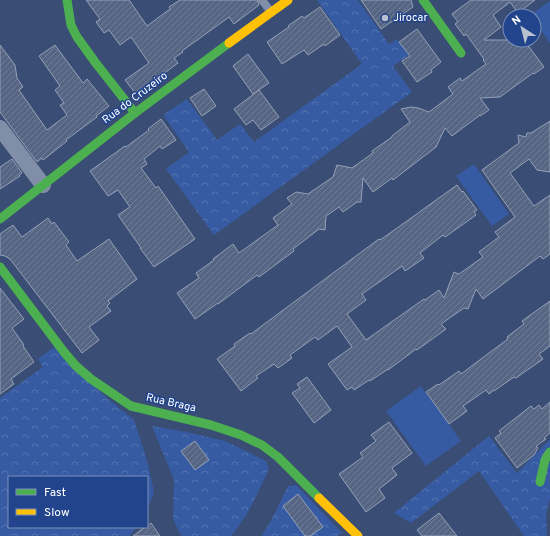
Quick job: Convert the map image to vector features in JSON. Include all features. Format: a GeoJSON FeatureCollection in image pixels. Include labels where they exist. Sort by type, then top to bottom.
{"type":"FeatureCollection","features":[{"type":"Feature","properties":{"kind":"street"},"geometry":{"type":"LineString","coordinates":[[67,0],[71,25],[77,37],[135,113]]}},
{"type":"Feature","properties":{"kind":"street","name":"Rua do Cruzeiro"},"geometry":{"type":"LineString","coordinates":[[0,220],[135,113],[288,0]]}},
{"type":"Feature","properties":{"kind":"street"},"geometry":{"type":"LineString","coordinates":[[423,0],[461,53]]}},
{"type":"Feature","properties":{"kind":"street"},"geometry":{"type":"LineString","coordinates":[[0,128],[43,186]]}},
{"type":"Feature","properties":{"kind":"street","name":"Rua Braga"},"geometry":{"type":"LineString","coordinates":[[0,267],[64,352],[76,366],[91,379],[131,406],[211,425],[241,435],[262,445],[278,457],[358,536]]}},
{"type":"Feature","properties":{"kind":"street"},"geometry":{"type":"LineString","coordinates":[[540,482],[545,460],[550,452]]}},
{"type":"Feature","properties":{"kind":"lane"},"geometry":{"type":"LineString","coordinates":[[262,0],[271,12]]}},
{"type":"Feature","properties":{"kind":"green space"},"geometry":{"type":"Polygon","coordinates":[[[317,0],[358,0],[389,44],[397,39],[409,55],[393,66],[412,92],[214,235],[166,169],[189,152],[163,115],[187,99],[217,140],[240,124],[254,142],[362,64],[317,0]]]}},
{"type":"Feature","properties":{"kind":"green space"},"geometry":{"type":"Polygon","coordinates":[[[550,1],[550,43],[542,32],[542,8],[540,8],[550,1]]]}},
{"type":"Feature","properties":{"kind":"green space"},"geometry":{"type":"Polygon","coordinates":[[[474,164],[509,214],[492,226],[456,176],[474,164]]]}},
{"type":"Feature","properties":{"kind":"green space"},"geometry":{"type":"Polygon","coordinates":[[[54,347],[107,398],[134,420],[147,460],[154,492],[148,508],[148,476],[8,476],[8,528],[136,528],[129,536],[0,536],[0,398],[43,367],[38,359],[54,347]]]}},
{"type":"Feature","properties":{"kind":"green space"},"geometry":{"type":"Polygon","coordinates":[[[421,386],[461,441],[426,466],[386,411],[421,386]]]}},
{"type":"Feature","properties":{"kind":"green space"},"geometry":{"type":"Polygon","coordinates":[[[152,426],[225,441],[266,461],[269,469],[257,495],[248,513],[231,536],[182,536],[179,532],[173,519],[174,480],[152,426]]]}},
{"type":"Feature","properties":{"kind":"green space"},"geometry":{"type":"Polygon","coordinates":[[[489,436],[517,473],[550,439],[550,498],[546,514],[547,536],[524,536],[479,471],[411,523],[394,513],[489,436]]]}},
{"type":"Feature","properties":{"kind":"green space"},"geometry":{"type":"Polygon","coordinates":[[[296,485],[342,533],[337,536],[261,536],[271,521],[288,486],[296,485]]]}},
{"type":"Feature","properties":{"kind":"building"},"geometry":{"type":"Polygon","coordinates":[[[86,0],[129,0],[147,26],[170,9],[169,7],[180,0],[257,0],[259,5],[234,24],[229,17],[182,51],[183,52],[174,58],[178,63],[136,94],[125,80],[149,63],[131,37],[120,45],[109,30],[104,33],[96,22],[100,19],[86,0]]]}},
{"type":"Feature","properties":{"kind":"building","name":"Jirocar"},"geometry":{"type":"Polygon","coordinates":[[[361,0],[411,0],[413,7],[381,29],[361,0]]]}},
{"type":"Feature","properties":{"kind":"building"},"geometry":{"type":"Polygon","coordinates":[[[471,0],[535,0],[525,8],[514,8],[510,2],[493,15],[501,27],[484,40],[502,40],[502,48],[530,48],[544,67],[534,74],[533,73],[500,97],[480,98],[489,110],[452,136],[445,128],[436,147],[393,180],[392,178],[373,192],[363,178],[361,202],[357,202],[343,212],[339,207],[326,216],[325,230],[319,229],[293,249],[294,251],[259,277],[257,275],[195,319],[177,293],[199,278],[196,273],[233,244],[239,253],[278,225],[273,218],[292,204],[287,198],[296,192],[308,194],[333,177],[337,165],[352,168],[373,153],[372,151],[410,122],[401,109],[411,107],[429,112],[453,94],[448,87],[460,78],[462,81],[486,64],[466,34],[464,36],[455,24],[458,22],[452,14],[471,0]]]}},
{"type":"Feature","properties":{"kind":"building"},"geometry":{"type":"Polygon","coordinates":[[[320,7],[340,35],[325,46],[324,44],[308,55],[304,50],[282,64],[267,42],[302,16],[304,18],[320,7]]]}},
{"type":"Feature","properties":{"kind":"building"},"geometry":{"type":"Polygon","coordinates":[[[417,29],[441,62],[431,70],[432,72],[417,82],[402,61],[410,56],[399,42],[417,29]]]}},
{"type":"Feature","properties":{"kind":"building"},"geometry":{"type":"Polygon","coordinates":[[[0,45],[15,65],[17,78],[23,87],[19,90],[47,130],[67,115],[60,105],[64,103],[55,90],[60,86],[39,56],[55,45],[83,83],[87,79],[109,106],[43,160],[42,158],[37,162],[0,112],[0,45]]]}},
{"type":"Feature","properties":{"kind":"building"},"geometry":{"type":"Polygon","coordinates":[[[248,54],[269,83],[253,94],[233,66],[248,54]]]}},
{"type":"Feature","properties":{"kind":"building"},"geometry":{"type":"Polygon","coordinates":[[[204,89],[216,106],[202,116],[190,98],[204,89]]]}},
{"type":"Feature","properties":{"kind":"building"},"geometry":{"type":"Polygon","coordinates":[[[259,90],[279,117],[261,130],[253,120],[246,125],[234,109],[259,90]]]}},
{"type":"Feature","properties":{"kind":"building"},"geometry":{"type":"Polygon","coordinates":[[[161,119],[176,140],[162,149],[160,146],[144,159],[147,164],[141,168],[156,188],[158,186],[195,239],[154,267],[118,215],[130,207],[118,190],[108,196],[90,171],[125,146],[126,147],[161,119]]]}},
{"type":"Feature","properties":{"kind":"building"},"geometry":{"type":"Polygon","coordinates":[[[550,121],[550,172],[537,170],[529,159],[510,173],[534,206],[550,195],[550,254],[543,259],[540,256],[483,299],[476,289],[468,309],[464,308],[441,324],[446,329],[388,370],[354,390],[352,387],[347,390],[328,364],[352,347],[337,326],[318,340],[315,337],[290,355],[292,358],[278,368],[274,364],[256,376],[258,378],[241,391],[217,359],[235,346],[234,344],[250,333],[251,334],[379,239],[380,240],[457,185],[477,210],[474,212],[476,215],[445,237],[443,235],[420,253],[424,258],[405,271],[402,266],[362,294],[366,300],[347,314],[366,340],[439,290],[444,298],[454,272],[459,274],[483,257],[479,252],[499,237],[495,232],[515,217],[482,170],[519,143],[518,135],[526,137],[527,133],[531,133],[550,121]]]}},
{"type":"Feature","properties":{"kind":"building"},"geometry":{"type":"Polygon","coordinates":[[[12,159],[22,173],[19,175],[20,176],[0,189],[0,167],[12,159]]]}},
{"type":"Feature","properties":{"kind":"building"},"geometry":{"type":"Polygon","coordinates":[[[48,218],[52,224],[54,222],[69,242],[66,245],[77,261],[109,239],[137,279],[108,301],[110,303],[107,306],[111,311],[89,327],[99,340],[82,353],[10,259],[0,255],[0,234],[13,225],[22,237],[48,218]]]}},
{"type":"Feature","properties":{"kind":"building"},"geometry":{"type":"Polygon","coordinates":[[[0,288],[24,319],[12,328],[34,362],[11,379],[14,384],[0,394],[0,288]]]}},
{"type":"Feature","properties":{"kind":"building"},"geometry":{"type":"Polygon","coordinates":[[[550,301],[550,346],[539,354],[543,359],[516,378],[514,377],[489,394],[486,390],[463,406],[467,411],[449,424],[426,392],[459,371],[461,374],[508,339],[507,337],[524,324],[522,321],[550,301]]]}},
{"type":"Feature","properties":{"kind":"building"},"geometry":{"type":"Polygon","coordinates":[[[307,377],[331,410],[314,423],[292,393],[300,388],[297,384],[307,377]]]}},
{"type":"Feature","properties":{"kind":"building"},"geometry":{"type":"Polygon","coordinates":[[[550,402],[550,433],[544,438],[546,439],[536,446],[538,448],[534,455],[517,468],[495,438],[501,433],[499,431],[531,406],[534,409],[539,405],[542,409],[550,402]]]}},
{"type":"Feature","properties":{"kind":"building"},"geometry":{"type":"Polygon","coordinates":[[[389,422],[412,453],[392,468],[397,475],[379,489],[385,498],[366,512],[339,474],[363,457],[360,453],[376,441],[371,435],[389,422]]]}},
{"type":"Feature","properties":{"kind":"building"},"geometry":{"type":"Polygon","coordinates":[[[195,441],[209,460],[195,470],[181,451],[195,441]]]}},
{"type":"Feature","properties":{"kind":"building"},"geometry":{"type":"Polygon","coordinates":[[[298,494],[323,527],[310,536],[305,536],[283,506],[298,494]]]}},
{"type":"Feature","properties":{"kind":"building"},"geometry":{"type":"Polygon","coordinates":[[[439,513],[457,536],[422,536],[417,530],[439,513]]]}},
{"type":"Feature","properties":{"kind":"building"},"geometry":{"type":"Polygon","coordinates":[[[151,523],[160,536],[133,536],[144,528],[148,528],[148,525],[151,523]]]}},
{"type":"Feature","properties":{"kind":"traffic: fast"},"geometry":{"type":"LineString","coordinates":[[67,0],[71,25],[77,37],[135,113]]}},
{"type":"Feature","properties":{"kind":"traffic: fast"},"geometry":{"type":"LineString","coordinates":[[423,0],[461,53]]}},
{"type":"Feature","properties":{"kind":"traffic: fast"},"geometry":{"type":"LineString","coordinates":[[0,219],[135,113],[229,43]]}},
{"type":"Feature","properties":{"kind":"traffic: fast"},"geometry":{"type":"LineString","coordinates":[[0,267],[64,352],[76,366],[91,379],[131,406],[211,425],[241,435],[262,445],[278,457],[319,498]]}},
{"type":"Feature","properties":{"kind":"traffic: fast"},"geometry":{"type":"LineString","coordinates":[[540,482],[545,460],[550,452]]}},
{"type":"Feature","properties":{"kind":"traffic: slow"},"geometry":{"type":"LineString","coordinates":[[229,43],[288,0]]}},
{"type":"Feature","properties":{"kind":"traffic: slow"},"geometry":{"type":"LineString","coordinates":[[319,498],[358,536]]}},
{"type":"Feature","properties":{"kind":"place","name":"Jirocar"},"geometry":{"type":"Point","coordinates":[385,18]}}]}
